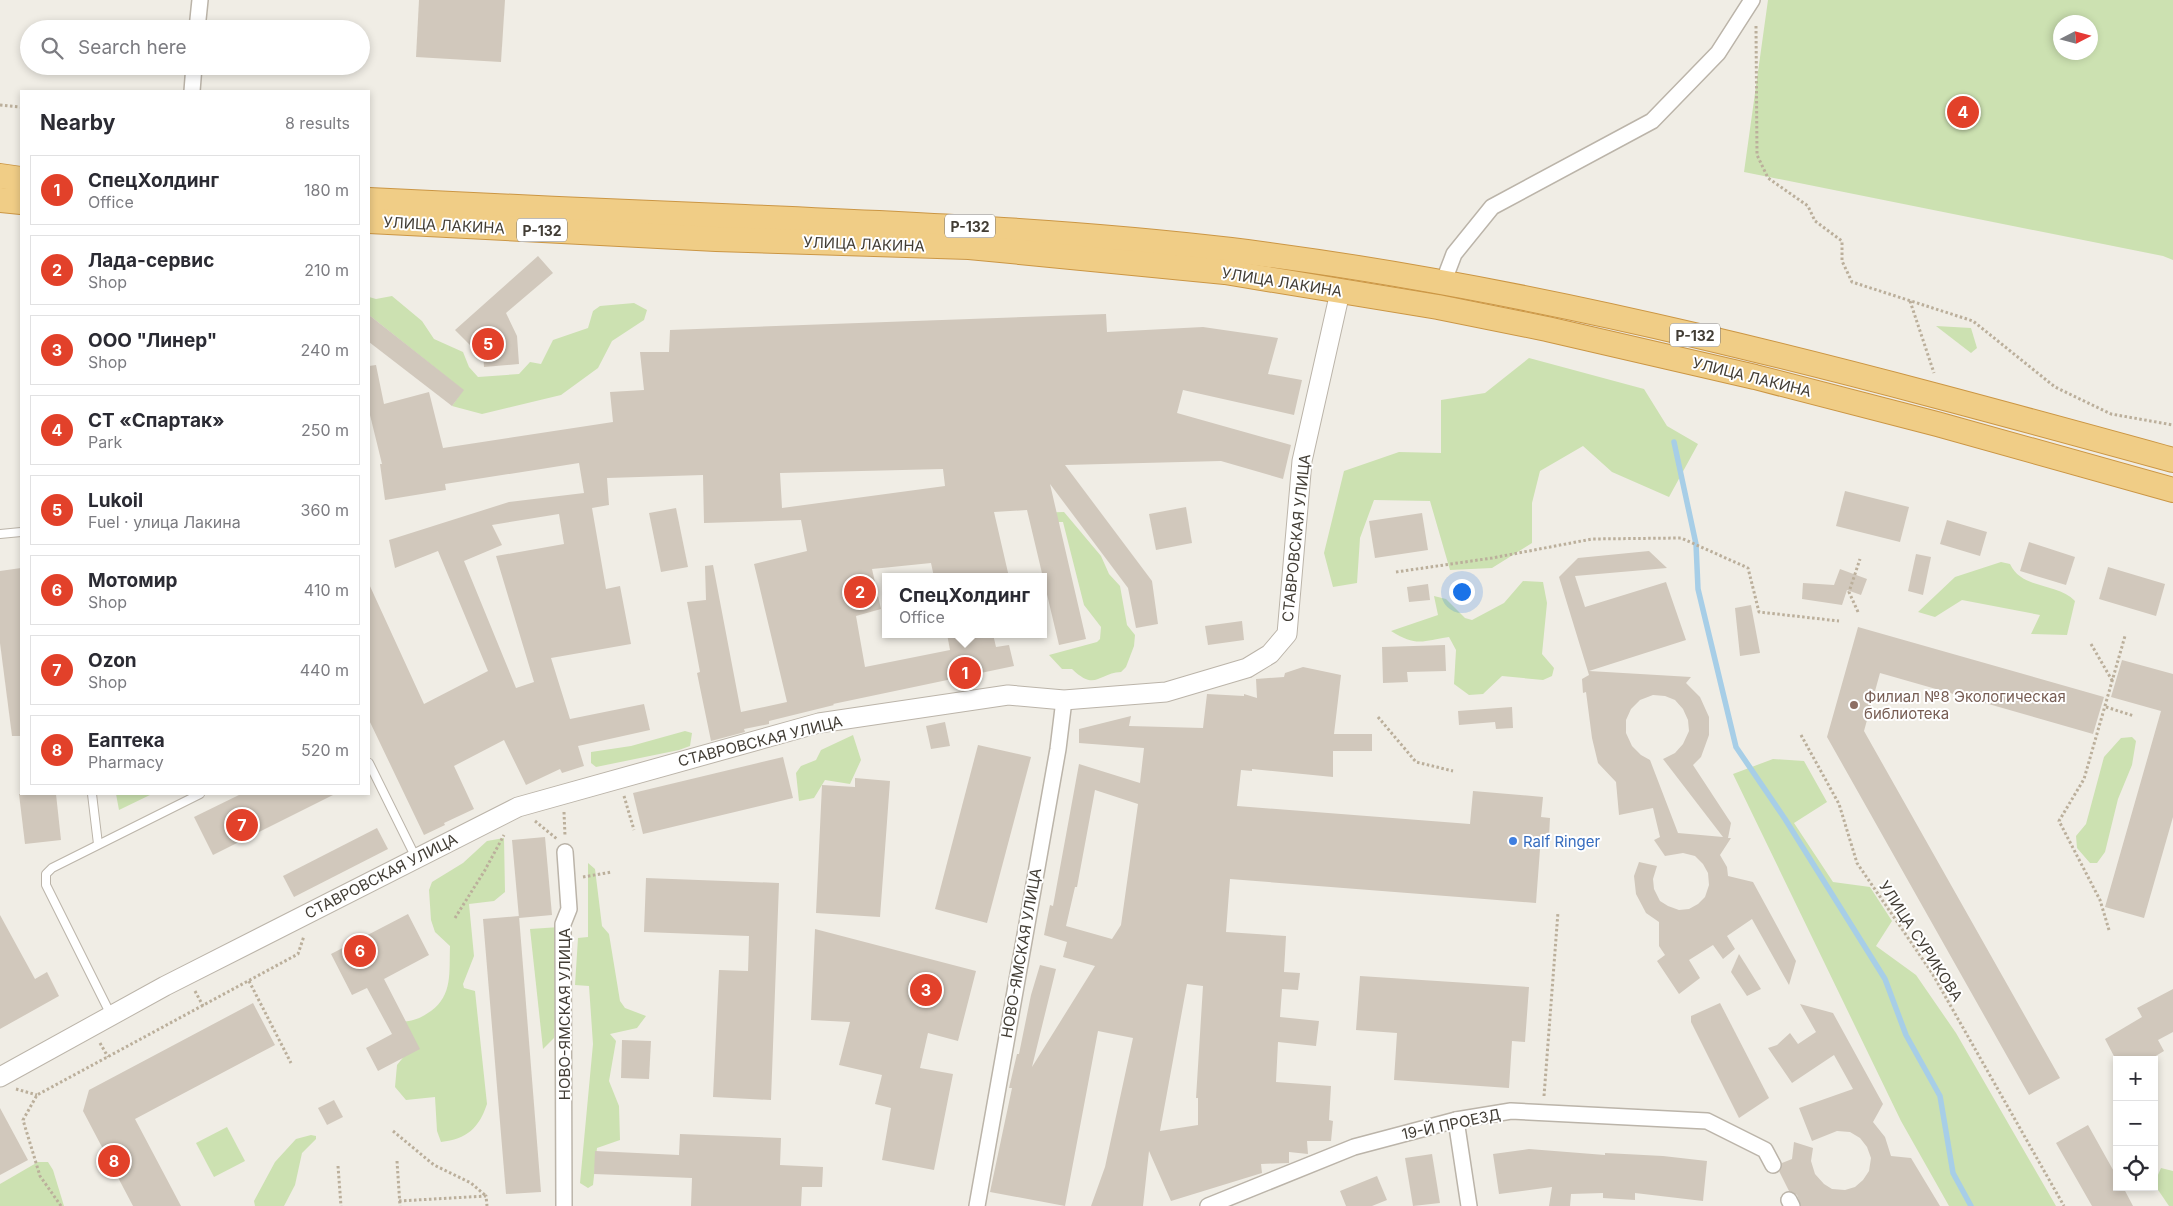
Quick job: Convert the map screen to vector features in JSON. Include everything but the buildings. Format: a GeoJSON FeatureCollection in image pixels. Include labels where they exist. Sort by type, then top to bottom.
{"type":"FeatureCollection","features":[{"type":"Feature","properties":{"kind":"highway"},"geometry":{"type":"LineString","coordinates":[[0,176],[20,179]]}},
{"type":"Feature","properties":{"kind":"highway"},"geometry":{"type":"LineString","coordinates":[[0,200],[20,202]]}},
{"type":"Feature","properties":{"kind":"highway","name":"УЛИЦА ЛАКИНА"},"geometry":{"type":"LineString","coordinates":[[370,200],[973,226],[1231,250],[1443,283],[1655,325],[1945,397],[2173,460]]}},
{"type":"Feature","properties":{"kind":"highway","name":"УЛИЦА ЛАКИНА"},"geometry":{"type":"LineString","coordinates":[[370,221],[716,239],[968,247],[1225,272],[1438,307],[1547,328],[1755,377],[1937,424],[2173,490]]}},
{"type":"Feature","properties":{"kind":"street"},"geometry":{"type":"LineString","coordinates":[[198,20],[200,0]]}},
{"type":"Feature","properties":{"kind":"street"},"geometry":{"type":"LineString","coordinates":[[1443,283],[1454,254],[1492,207],[1652,121],[1718,53],[1752,0]]}},
{"type":"Feature","properties":{"kind":"street"},"geometry":{"type":"LineString","coordinates":[[192,90],[193,75]]}},
{"type":"Feature","properties":{"kind":"street","name":"СТАВРОВСКАЯ УЛИЦА"},"geometry":{"type":"LineString","coordinates":[[6,1083],[111,1016],[256,939],[518,807],[819,723],[1008,696],[1064,700],[1166,692],[1247,668],[1270,654],[1286,634],[1302,461],[1340,292]]}},
{"type":"Feature","properties":{"kind":"street","name":"НОВО-ЯМСКАЯ УЛИЦА"},"geometry":{"type":"LineString","coordinates":[[977,1206],[1058,748],[1064,700]]}},
{"type":"Feature","properties":{"kind":"street","name":"НОВО-ЯМСКАЯ УЛИЦА"},"geometry":{"type":"LineString","coordinates":[[564,1206],[563,924],[569,909],[566,852]]}},
{"type":"Feature","properties":{"kind":"street","name":"19-Й ПРОЕЗД"},"geometry":{"type":"LineString","coordinates":[[1208,1206],[1354,1147],[1456,1120],[1511,1111],[1707,1121],[1765,1150],[1773,1165]]}},
{"type":"Feature","properties":{"kind":"street"},"geometry":{"type":"LineString","coordinates":[[1456,1120],[1469,1206]]}},
{"type":"Feature","properties":{"kind":"lane"},"geometry":{"type":"LineString","coordinates":[[0,534],[20,532]]}},
{"type":"Feature","properties":{"kind":"lane"},"geometry":{"type":"LineString","coordinates":[[370,765],[416,858]]}},
{"type":"Feature","properties":{"kind":"lane"},"geometry":{"type":"LineString","coordinates":[[92,795],[98,844]]}},
{"type":"Feature","properties":{"kind":"lane"},"geometry":{"type":"LineString","coordinates":[[111,1016],[46,885],[46,874],[52,868],[98,844],[198,795]]}},
{"type":"Feature","properties":{"kind":"path"},"geometry":{"type":"LineString","coordinates":[[1756,19],[1757,155],[1768,178],[1808,206],[1814,221],[1842,241],[1842,261],[1852,282],[1973,321],[2055,387],[2111,414],[2173,425]]}},
{"type":"Feature","properties":{"kind":"path"},"geometry":{"type":"LineString","coordinates":[[0,105],[20,107]]}},
{"type":"Feature","properties":{"kind":"path"},"geometry":{"type":"LineString","coordinates":[[1910,300],[1935,376],[1945,397]]}},
{"type":"Feature","properties":{"kind":"path"},"geometry":{"type":"LineString","coordinates":[[1396,572],[1492,558],[1592,539],[1681,538],[1748,568],[1759,612],[1839,622]]}},
{"type":"Feature","properties":{"kind":"path"},"geometry":{"type":"LineString","coordinates":[[1858,612],[1850,592],[1860,559]]}},
{"type":"Feature","properties":{"kind":"path"},"geometry":{"type":"LineString","coordinates":[[2109,930],[2100,900],[2059,821],[2084,779],[2125,636]]}},
{"type":"Feature","properties":{"kind":"path"},"geometry":{"type":"LineString","coordinates":[[2091,644],[2113,682]]}},
{"type":"Feature","properties":{"kind":"path"},"geometry":{"type":"LineString","coordinates":[[2106,707],[2134,716]]}},
{"type":"Feature","properties":{"kind":"path"},"geometry":{"type":"LineString","coordinates":[[1378,717],[1416,762],[1453,771]]}},
{"type":"Feature","properties":{"kind":"path","name":"УЛИЦА СУРИКОВА"},"geometry":{"type":"LineString","coordinates":[[1802,735],[1838,804],[1857,863],[1932,973],[2064,1206]]}},
{"type":"Feature","properties":{"kind":"path"},"geometry":{"type":"LineString","coordinates":[[620,778],[634,830]]}},
{"type":"Feature","properties":{"kind":"path"},"geometry":{"type":"LineString","coordinates":[[563,794],[566,852]]}},
{"type":"Feature","properties":{"kind":"path"},"geometry":{"type":"LineString","coordinates":[[518,807],[556,837],[566,852]]}},
{"type":"Feature","properties":{"kind":"path"},"geometry":{"type":"LineString","coordinates":[[455,918],[485,870],[508,827]]}},
{"type":"Feature","properties":{"kind":"path"},"geometry":{"type":"LineString","coordinates":[[595,876],[612,872]]}},
{"type":"Feature","properties":{"kind":"path"},"geometry":{"type":"LineString","coordinates":[[1542,1113],[1558,912]]}},
{"type":"Feature","properties":{"kind":"path"},"geometry":{"type":"LineString","coordinates":[[61,1206],[40,1176],[23,1120],[37,1095],[298,954]]}},
{"type":"Feature","properties":{"kind":"path"},"geometry":{"type":"LineString","coordinates":[[249,981],[291,1062]]}},
{"type":"Feature","properties":{"kind":"path"},"geometry":{"type":"LineString","coordinates":[[6,1083],[37,1095]]}},
{"type":"Feature","properties":{"kind":"path"},"geometry":{"type":"LineString","coordinates":[[393,1131],[434,1165],[471,1183],[486,1196],[487,1206]]}},
{"type":"Feature","properties":{"kind":"path"},"geometry":{"type":"LineString","coordinates":[[397,1161],[400,1204],[486,1196]]}},
{"type":"Feature","properties":{"kind":"path"},"geometry":{"type":"LineString","coordinates":[[338,1166],[341,1206]]}},
{"type":"Feature","properties":{"kind":"green space"},"geometry":{"type":"Polygon","coordinates":[[[1768,0],[2173,0],[2173,260],[2163,256],[1744,172],[1768,0]]]}},
{"type":"Feature","properties":{"kind":"green space"},"geometry":{"type":"Polygon","coordinates":[[[392,296],[422,321],[434,339],[463,352],[469,367],[478,377],[519,374],[530,362],[541,364],[553,340],[588,328],[593,311],[600,306],[634,303],[647,310],[644,320],[612,341],[598,368],[561,395],[482,414],[452,406],[463,390],[370,316],[370,297],[376,299],[392,296]]]}},
{"type":"Feature","properties":{"kind":"green space"},"geometry":{"type":"Polygon","coordinates":[[[1936,326],[1971,328],[1977,348],[1971,353],[1936,326]]]}},
{"type":"Feature","properties":{"kind":"green space"},"geometry":{"type":"Polygon","coordinates":[[[1529,358],[1644,389],[1667,426],[1698,444],[1669,497],[1612,472],[1583,446],[1540,471],[1532,503],[1532,543],[1492,568],[1450,570],[1430,501],[1374,500],[1360,538],[1357,583],[1333,587],[1324,553],[1344,471],[1399,452],[1441,453],[1441,400],[1485,393],[1529,358]]]}},
{"type":"Feature","properties":{"kind":"green space"},"geometry":{"type":"Polygon","coordinates":[[[1064,512],[1101,556],[1109,574],[1120,586],[1127,625],[1135,635],[1134,646],[1126,667],[1121,672],[1113,673],[1097,680],[1080,676],[1072,669],[1062,669],[1049,655],[1097,642],[1100,639],[1101,627],[1084,605],[1063,522],[1037,522],[1031,513],[1064,512]]]}},
{"type":"Feature","properties":{"kind":"green space"},"geometry":{"type":"Polygon","coordinates":[[[2001,562],[2010,564],[2015,572],[2023,578],[2059,591],[2075,601],[2067,635],[2031,634],[2040,615],[1962,600],[1935,617],[1918,612],[1955,577],[2001,562]]]}},
{"type":"Feature","properties":{"kind":"green space"},"geometry":{"type":"Polygon","coordinates":[[[1523,581],[1543,582],[1547,603],[1542,654],[1554,668],[1552,676],[1543,680],[1502,676],[1483,694],[1469,695],[1454,684],[1456,650],[1449,637],[1420,642],[1407,639],[1391,631],[1438,615],[1434,596],[1446,599],[1465,618],[1472,620],[1504,603],[1523,581]]]}},
{"type":"Feature","properties":{"kind":"green space"},"geometry":{"type":"Polygon","coordinates":[[[685,731],[692,733],[690,746],[679,750],[596,767],[591,763],[591,752],[631,746],[685,731]]]}},
{"type":"Feature","properties":{"kind":"green space"},"geometry":{"type":"Polygon","coordinates":[[[853,735],[861,760],[850,784],[825,780],[814,798],[799,801],[796,773],[801,766],[816,760],[821,750],[853,735]]]}},
{"type":"Feature","properties":{"kind":"green space"},"geometry":{"type":"Polygon","coordinates":[[[2132,737],[2136,741],[2132,765],[2118,799],[2105,852],[2097,863],[2090,863],[2077,848],[2076,836],[2086,824],[2104,757],[2121,738],[2132,737]]]}},
{"type":"Feature","properties":{"kind":"green space"},"geometry":{"type":"Polygon","coordinates":[[[1773,759],[1804,761],[1827,802],[1794,823],[1833,882],[1870,887],[1892,921],[1876,946],[1916,975],[1956,1033],[2056,1206],[1949,1206],[1901,1121],[1733,774],[1773,759]]]}},
{"type":"Feature","properties":{"kind":"green space"},"geometry":{"type":"Polygon","coordinates":[[[116,795],[150,795],[119,810],[116,795]]]}},
{"type":"Feature","properties":{"kind":"green space"},"geometry":{"type":"Polygon","coordinates":[[[504,838],[505,892],[494,901],[469,904],[474,956],[463,984],[464,988],[475,991],[487,1104],[480,1120],[471,1131],[458,1138],[441,1142],[437,1131],[435,1097],[406,1100],[395,1087],[397,1065],[410,1049],[402,1022],[417,1019],[438,1005],[443,998],[448,982],[450,946],[435,932],[431,920],[429,890],[432,882],[463,863],[487,841],[504,838]]]}},
{"type":"Feature","properties":{"kind":"green space"},"geometry":{"type":"Polygon","coordinates":[[[588,863],[595,869],[602,926],[609,934],[620,1001],[625,1008],[646,1016],[637,1028],[610,1034],[616,1041],[609,1081],[619,1106],[620,1140],[597,1148],[593,1185],[588,1188],[580,1183],[593,1044],[589,986],[575,985],[578,938],[588,937],[588,863]]]}},
{"type":"Feature","properties":{"kind":"green space"},"geometry":{"type":"Polygon","coordinates":[[[560,927],[554,1038],[543,1049],[530,929],[560,927]]]}},
{"type":"Feature","properties":{"kind":"green space"},"geometry":{"type":"Polygon","coordinates":[[[227,1127],[245,1161],[214,1177],[196,1143],[227,1127]]]}},
{"type":"Feature","properties":{"kind":"green space"},"geometry":{"type":"Polygon","coordinates":[[[311,1135],[316,1136],[316,1139],[302,1153],[295,1185],[284,1206],[255,1206],[254,1201],[275,1162],[296,1139],[311,1135]]]}},
{"type":"Feature","properties":{"kind":"green space"},"geometry":{"type":"Polygon","coordinates":[[[38,1162],[48,1162],[53,1170],[64,1206],[0,1206],[0,1184],[38,1162]]]}},
{"type":"Feature","properties":{"kind":"green space"},"geometry":{"type":"Polygon","coordinates":[[[2161,1168],[2173,1171],[2173,1206],[2169,1206],[2158,1190],[2158,1175],[2161,1168]]]}},
{"type":"Feature","properties":{"kind":"waterway"},"geometry":{"type":"LineString","coordinates":[[1674,442],[1696,544],[1698,589],[1736,747],[1785,819],[1885,979],[1906,1035],[1940,1096],[1953,1173],[1971,1206]]}},
{"type":"Feature","properties":{"kind":"place","name":"СТ «Спартак»"},"geometry":{"type":"Point","coordinates":[1963,112]}},
{"type":"Feature","properties":{"kind":"place","name":"Lukoil"},"geometry":{"type":"Point","coordinates":[488,344]}},
{"type":"Feature","properties":{"kind":"place","name":"Лада-сервис"},"geometry":{"type":"Point","coordinates":[860,592]}},
{"type":"Feature","properties":{"kind":"place","name":"СпецХолдинг"},"geometry":{"type":"Point","coordinates":[965,673]}},
{"type":"Feature","properties":{"kind":"place","name":"Филиал №8 Экологическая библиотека"},"geometry":{"type":"Point","coordinates":[1854,705]}},
{"type":"Feature","properties":{"kind":"place","name":"Ozon"},"geometry":{"type":"Point","coordinates":[242,825]}},
{"type":"Feature","properties":{"kind":"place","name":"Ralf Ringer"},"geometry":{"type":"Point","coordinates":[1513,841]}},
{"type":"Feature","properties":{"kind":"place","name":"Мотомир"},"geometry":{"type":"Point","coordinates":[360,951]}},
{"type":"Feature","properties":{"kind":"place","name":"ООО \"Линер\""},"geometry":{"type":"Point","coordinates":[926,990]}},
{"type":"Feature","properties":{"kind":"place","name":"Еаптека"},"geometry":{"type":"Point","coordinates":[114,1161]}}]}
